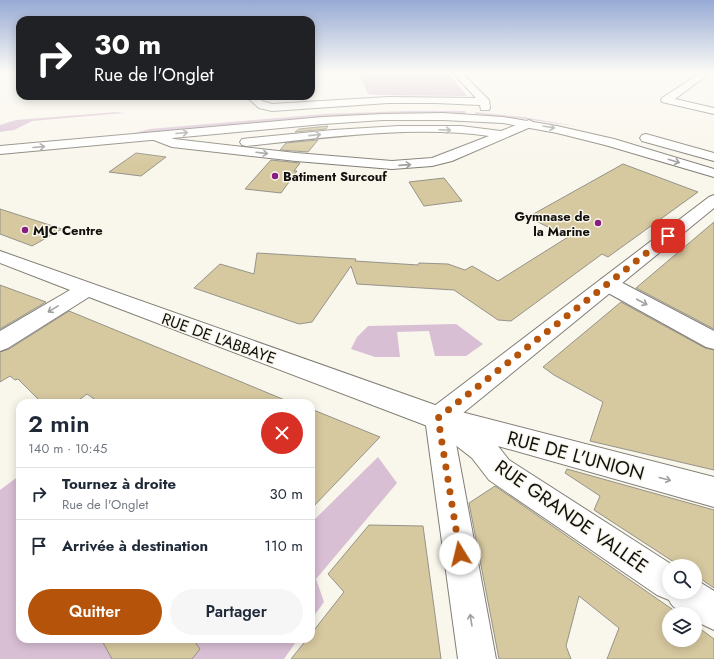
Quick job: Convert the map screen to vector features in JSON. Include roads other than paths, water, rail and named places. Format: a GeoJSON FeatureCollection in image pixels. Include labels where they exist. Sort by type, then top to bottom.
{"type":"FeatureCollection","features":[{"type":"Feature","properties":{"kind":"street"},"geometry":{"type":"LineString","coordinates":[[258,104],[276,107],[320,104]]}},
{"type":"Feature","properties":{"kind":"street"},"geometry":{"type":"LineString","coordinates":[[462,104],[568,120]]}},
{"type":"Feature","properties":{"kind":"street"},"geometry":{"type":"LineString","coordinates":[[482,104],[485,107]]}},
{"type":"Feature","properties":{"kind":"street"},"geometry":{"type":"LineString","coordinates":[[682,104],[714,111]]}},
{"type":"Feature","properties":{"kind":"street"},"geometry":{"type":"LineString","coordinates":[[0,139],[346,108],[424,106],[485,107]]}},
{"type":"Feature","properties":{"kind":"street"},"geometry":{"type":"LineString","coordinates":[[0,150],[382,117],[471,118],[529,124],[565,130],[714,174]]}},
{"type":"Feature","properties":{"kind":"street"},"geometry":{"type":"LineString","coordinates":[[155,136],[172,143],[392,166],[432,162],[445,159],[504,136],[529,124]]}},
{"type":"Feature","properties":{"kind":"street"},"geometry":{"type":"LineString","coordinates":[[222,148],[229,144],[365,131],[433,129],[489,132],[504,136]]}},
{"type":"Feature","properties":{"kind":"street"},"geometry":{"type":"LineString","coordinates":[[636,135],[714,156]]}},
{"type":"Feature","properties":{"kind":"street"},"geometry":{"type":"LineString","coordinates":[[477,659],[438,418],[714,200]]}},
{"type":"Feature","properties":{"kind":"street","name":"RUE DE L'ABBAYE"},"geometry":{"type":"LineString","coordinates":[[0,257],[438,418]]}},
{"type":"Feature","properties":{"kind":"street"},"geometry":{"type":"LineString","coordinates":[[608,284],[714,341]]}},
{"type":"Feature","properties":{"kind":"street"},"geometry":{"type":"LineString","coordinates":[[0,342],[87,289]]}},
{"type":"Feature","properties":{"kind":"street","name":"RUE DE L'UNION"},"geometry":{"type":"LineString","coordinates":[[438,418],[714,492]]}},
{"type":"Feature","properties":{"kind":"street","name":"RUE GRANDE VALLÉE"},"geometry":{"type":"LineString","coordinates":[[438,418],[482,450],[499,470],[662,578]]}},
{"type":"Feature","properties":{"kind":"street"},"geometry":{"type":"LineString","coordinates":[[694,599],[714,612]]}},
{"type":"Feature","properties":{"kind":"place","name":"Batiment Surcouf"},"geometry":{"type":"Point","coordinates":[275,176]}},
{"type":"Feature","properties":{"kind":"place","name":"Gymnase de la Marine"},"geometry":{"type":"Point","coordinates":[598,223]}},
{"type":"Feature","properties":{"kind":"place","name":"MJC Centre"},"geometry":{"type":"Point","coordinates":[25,230]}}]}
